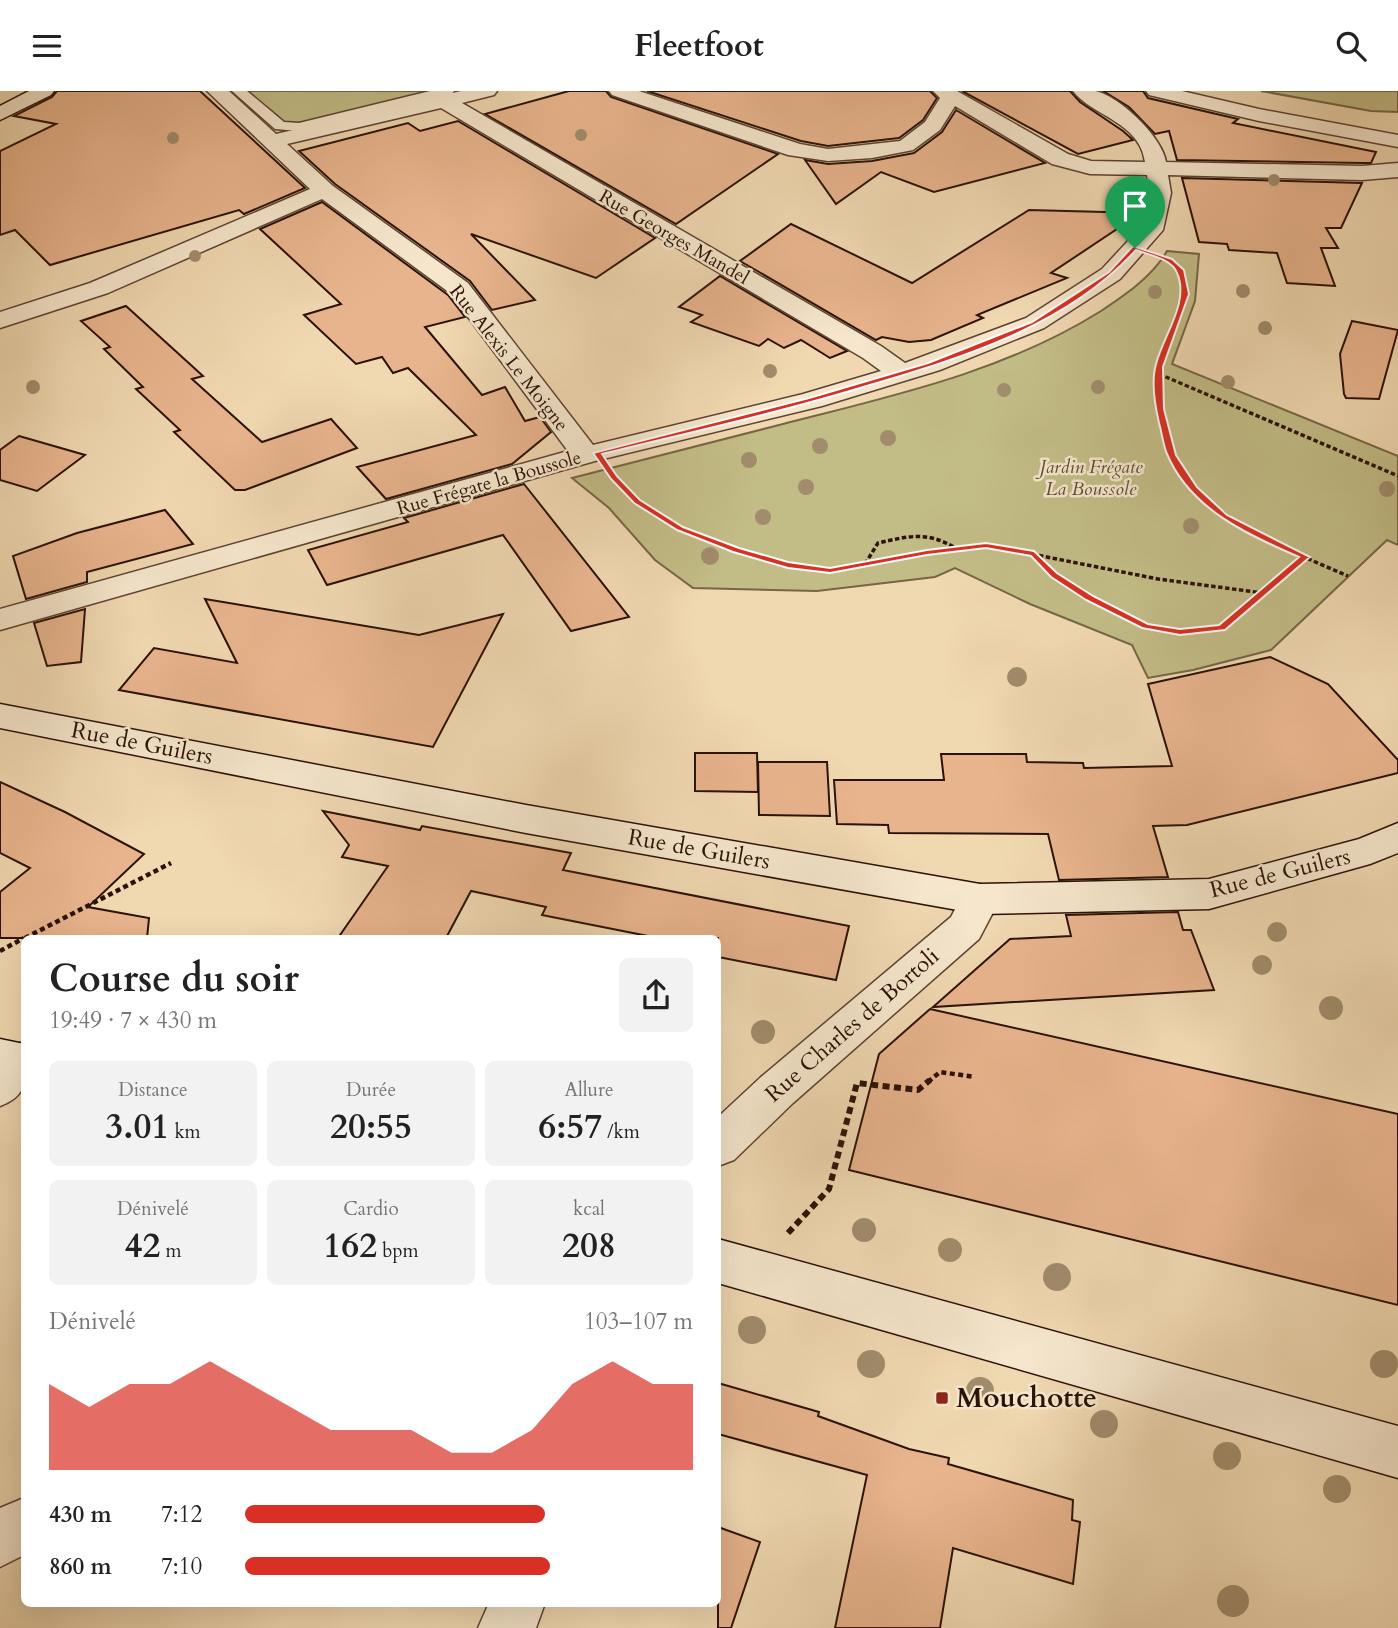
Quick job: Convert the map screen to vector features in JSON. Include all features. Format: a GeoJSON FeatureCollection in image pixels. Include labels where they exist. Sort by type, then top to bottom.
{"type":"FeatureCollection","features":[{"type":"Feature","properties":{"kind":"street"},"geometry":{"type":"LineString","coordinates":[[0,114],[44,91]]}},
{"type":"Feature","properties":{"kind":"street","name":"Rue Alexis Le Moigne"},"geometry":{"type":"LineString","coordinates":[[217,91],[325,191],[459,288],[592,454]]}},
{"type":"Feature","properties":{"kind":"street"},"geometry":{"type":"LineString","coordinates":[[274,141],[437,95],[487,91]]}},
{"type":"Feature","properties":{"kind":"street"},"geometry":{"type":"LineString","coordinates":[[619,91],[796,151],[828,155],[906,146],[933,127],[947,94],[1060,159],[1159,181],[1398,170]]}},
{"type":"Feature","properties":{"kind":"street"},"geometry":{"type":"LineString","coordinates":[[1083,91],[1124,116],[1154,150],[1159,181]]}},
{"type":"Feature","properties":{"kind":"street"},"geometry":{"type":"LineString","coordinates":[[1156,91],[1259,115],[1398,141]]}},
{"type":"Feature","properties":{"kind":"street","name":"Rue Georges Mandel"},"geometry":{"type":"LineString","coordinates":[[437,95],[872,352],[903,374]]}},
{"type":"Feature","properties":{"kind":"street","name":"Rue Frégate la Boussole"},"geometry":{"type":"LineString","coordinates":[[1,613],[592,454],[812,400],[903,374],[1035,323],[1111,274],[1151,230],[1159,181]]}},
{"type":"Feature","properties":{"kind":"street"},"geometry":{"type":"LineString","coordinates":[[0,320],[99,288],[297,200],[325,191]]}},
{"type":"Feature","properties":{"kind":"street","name":"Rue de Guilers"},"geometry":{"type":"LineString","coordinates":[[0,716],[526,818],[980,899],[1209,894],[1370,850],[1398,837]]}},
{"type":"Feature","properties":{"kind":"street","name":"Rue Charles de Bortoli"},"geometry":{"type":"LineString","coordinates":[[721,1143],[777,1090],[965,928],[980,899]]}},
{"type":"Feature","properties":{"kind":"street"},"geometry":{"type":"LineString","coordinates":[[734,1266],[1398,1452]]}},
{"type":"Feature","properties":{"kind":"street"},"geometry":{"type":"LineString","coordinates":[[0,1539],[21,1527]]}},
{"type":"Feature","properties":{"kind":"street"},"geometry":{"type":"LineString","coordinates":[[507,1628],[515,1607]]}},
{"type":"Feature","properties":{"kind":"lane"},"geometry":{"type":"LineString","coordinates":[[239,91],[280,126],[299,127],[437,95]]}},
{"type":"Feature","properties":{"kind":"path"},"geometry":{"type":"LineString","coordinates":[[1135,248],[1170,260],[1181,270],[1185,294],[1159,367],[1160,409],[1171,455],[1194,488],[1224,516],[1258,535],[1348,576]]}},
{"type":"Feature","properties":{"kind":"path"},"geometry":{"type":"LineString","coordinates":[[1159,374],[1398,476]]}},
{"type":"Feature","properties":{"kind":"path"},"geometry":{"type":"LineString","coordinates":[[592,454],[637,502],[680,529],[736,550],[788,565],[830,571],[986,545],[1158,579],[1262,593]]}},
{"type":"Feature","properties":{"kind":"path"},"geometry":{"type":"LineString","coordinates":[[865,565],[878,543],[924,533],[942,539],[956,549]]}},
{"type":"Feature","properties":{"kind":"path"},"geometry":{"type":"LineString","coordinates":[[1034,554],[1054,575],[1090,598],[1146,626],[1180,632],[1222,628],[1305,557]]}},
{"type":"Feature","properties":{"kind":"path"},"geometry":{"type":"LineString","coordinates":[[31,935],[172,863]]}},
{"type":"Feature","properties":{"kind":"path"},"geometry":{"type":"LineString","coordinates":[[0,951],[21,940]]}},
{"type":"Feature","properties":{"kind":"path"},"geometry":{"type":"LineString","coordinates":[[734,1266],[828,1189],[857,1083],[918,1090],[940,1072],[975,1077]]}},
{"type":"Feature","properties":{"kind":"green space"},"geometry":{"type":"Polygon","coordinates":[[[233,91],[466,91],[277,127],[233,91]]]}},
{"type":"Feature","properties":{"kind":"green space"},"geometry":{"type":"Polygon","coordinates":[[[1261,91],[1398,91],[1398,112],[1371,111],[1261,91]]]}},
{"type":"Feature","properties":{"kind":"green space","name":"Jardin Frégate La Boussole"},"geometry":{"type":"Polygon","coordinates":[[[1167,251],[1199,254],[1195,301],[1172,364],[1398,456],[1398,545],[1387,540],[1271,650],[1193,670],[1148,678],[1132,645],[1030,604],[955,568],[935,577],[817,591],[693,588],[655,560],[609,508],[572,478],[906,392],[986,366],[1064,332],[1101,311],[1146,277],[1167,251]]]}},
{"type":"Feature","properties":{"kind":"building"},"geometry":{"type":"Polygon","coordinates":[[[57,91],[200,91],[305,188],[244,214],[239,210],[50,265],[15,230],[0,235],[0,151],[56,124],[14,116],[52,97],[57,91]]]}},
{"type":"Feature","properties":{"kind":"building"},"geometry":{"type":"Polygon","coordinates":[[[569,91],[606,91],[611,97],[778,154],[676,224],[485,114],[569,91]]]}},
{"type":"Feature","properties":{"kind":"building"},"geometry":{"type":"Polygon","coordinates":[[[647,91],[930,91],[937,98],[923,120],[899,138],[828,146],[801,141],[647,91]]]}},
{"type":"Feature","properties":{"kind":"building"},"geometry":{"type":"Polygon","coordinates":[[[962,91],[1070,91],[1080,102],[1133,140],[1078,154],[962,91]]]}},
{"type":"Feature","properties":{"kind":"building"},"geometry":{"type":"Polygon","coordinates":[[[1103,91],[1143,91],[1148,98],[1238,119],[1233,123],[1376,152],[1371,163],[1177,160],[1169,131],[1155,134],[1129,107],[1103,91]]]}},
{"type":"Feature","properties":{"kind":"building"},"geometry":{"type":"Polygon","coordinates":[[[956,110],[1045,163],[934,192],[881,172],[836,204],[805,160],[828,164],[872,161],[914,153],[942,132],[956,110]]]}},
{"type":"Feature","properties":{"kind":"building"},"geometry":{"type":"Polygon","coordinates":[[[458,121],[655,238],[596,278],[471,234],[535,300],[492,310],[470,281],[335,184],[299,151],[408,123],[420,131],[458,121]]]}},
{"type":"Feature","properties":{"kind":"building"},"geometry":{"type":"Polygon","coordinates":[[[1182,178],[1362,183],[1341,228],[1326,228],[1338,248],[1321,248],[1335,286],[1287,283],[1277,253],[1229,250],[1227,244],[1199,242],[1182,178]]]}},
{"type":"Feature","properties":{"kind":"building"},"geometry":{"type":"Polygon","coordinates":[[[322,202],[448,295],[465,317],[425,327],[482,395],[505,387],[525,421],[540,417],[551,432],[512,464],[386,499],[357,467],[476,435],[408,368],[393,373],[382,357],[356,364],[304,315],[341,304],[260,229],[322,202]]]}},
{"type":"Feature","properties":{"kind":"building"},"geometry":{"type":"Polygon","coordinates":[[[1029,210],[1141,213],[1051,273],[1067,278],[977,315],[983,318],[931,340],[909,342],[882,337],[876,340],[740,261],[791,224],[912,283],[1029,210]]]}},
{"type":"Feature","properties":{"kind":"building"},"geometry":{"type":"Polygon","coordinates":[[[720,276],[847,351],[830,358],[801,340],[784,348],[768,339],[759,346],[691,322],[702,315],[679,307],[720,276]]]}},
{"type":"Feature","properties":{"kind":"building"},"geometry":{"type":"Polygon","coordinates":[[[126,306],[203,376],[192,379],[262,442],[331,419],[357,448],[245,490],[235,490],[174,432],[180,430],[136,389],[143,387],[104,349],[110,347],[81,321],[126,306]]]}},
{"type":"Feature","properties":{"kind":"building"},"geometry":{"type":"Polygon","coordinates":[[[1352,321],[1398,330],[1379,399],[1346,398],[1344,394],[1340,354],[1352,321]]]}},
{"type":"Feature","properties":{"kind":"building"},"geometry":{"type":"Polygon","coordinates":[[[19,436],[85,455],[37,491],[0,480],[0,450],[19,436]]]}},
{"type":"Feature","properties":{"kind":"building"},"geometry":{"type":"Polygon","coordinates":[[[524,484],[629,617],[571,631],[503,535],[327,585],[308,550],[408,522],[404,518],[524,484]]]}},
{"type":"Feature","properties":{"kind":"building"},"geometry":{"type":"Polygon","coordinates":[[[165,510],[193,544],[87,572],[87,582],[26,599],[13,556],[77,533],[165,510]]]}},
{"type":"Feature","properties":{"kind":"building"},"geometry":{"type":"Polygon","coordinates":[[[205,599],[419,635],[503,614],[433,747],[119,690],[154,648],[237,663],[205,599]]]}},
{"type":"Feature","properties":{"kind":"building"},"geometry":{"type":"Polygon","coordinates":[[[85,609],[81,662],[47,666],[34,623],[85,609]]]}},
{"type":"Feature","properties":{"kind":"building"},"geometry":{"type":"Polygon","coordinates":[[[1270,657],[1328,684],[1398,760],[1398,773],[1187,825],[1153,826],[1168,877],[1059,880],[1048,834],[889,833],[888,825],[837,824],[834,780],[944,780],[941,754],[1026,754],[1027,762],[1083,763],[1084,768],[1172,766],[1148,684],[1270,657]]]}},
{"type":"Feature","properties":{"kind":"building"},"geometry":{"type":"Polygon","coordinates":[[[695,753],[757,753],[758,792],[695,791],[695,753]]]}},
{"type":"Feature","properties":{"kind":"building"},"geometry":{"type":"Polygon","coordinates":[[[758,762],[827,762],[830,816],[759,815],[758,762]]]}},
{"type":"Feature","properties":{"kind":"building"},"geometry":{"type":"Polygon","coordinates":[[[0,782],[65,812],[144,854],[88,907],[149,918],[147,935],[21,935],[21,938],[0,938],[0,892],[30,868],[0,853],[0,782]]]}},
{"type":"Feature","properties":{"kind":"building"},"geometry":{"type":"Polygon","coordinates":[[[323,811],[420,830],[422,826],[571,853],[563,870],[849,926],[836,980],[721,958],[721,935],[643,935],[542,915],[546,907],[471,891],[448,935],[340,935],[388,866],[342,857],[349,845],[323,811]]]}},
{"type":"Feature","properties":{"kind":"building"},"geometry":{"type":"Polygon","coordinates":[[[1178,912],[1183,930],[1191,930],[1214,990],[933,1007],[1010,939],[1071,936],[1066,915],[1178,912]]]}},
{"type":"Feature","properties":{"kind":"building"},"geometry":{"type":"Polygon","coordinates":[[[930,1009],[1398,1114],[1398,1305],[849,1170],[879,1054],[930,1009]]]}},
{"type":"Feature","properties":{"kind":"building"},"geometry":{"type":"Polygon","coordinates":[[[721,1384],[819,1412],[818,1416],[909,1449],[949,1458],[948,1464],[1073,1500],[1072,1520],[1080,1522],[1073,1584],[953,1548],[940,1628],[835,1628],[867,1475],[721,1435],[721,1384]]]}},
{"type":"Feature","properties":{"kind":"building"},"geometry":{"type":"Polygon","coordinates":[[[721,1528],[760,1542],[731,1628],[718,1628],[718,1607],[721,1607],[721,1528]]]}},
{"type":"Feature","properties":{"kind":"place","name":"Mouchotte"},"geometry":{"type":"Point","coordinates":[942,1398]}},
{"type":"Feature","properties":{"kind":"route"},"geometry":{"type":"LineString","coordinates":[[1135,248],[1170,260],[1181,270],[1185,294],[1159,367],[1160,409],[1171,455],[1194,488],[1224,516],[1305,557],[1222,628],[1180,632],[1146,626],[1090,598],[1054,575],[1034,554],[986,545],[927,552],[830,571],[788,565],[736,550],[680,529],[637,502],[597,453],[812,400],[931,364],[1035,323],[1111,274],[1135,248]]}}]}
